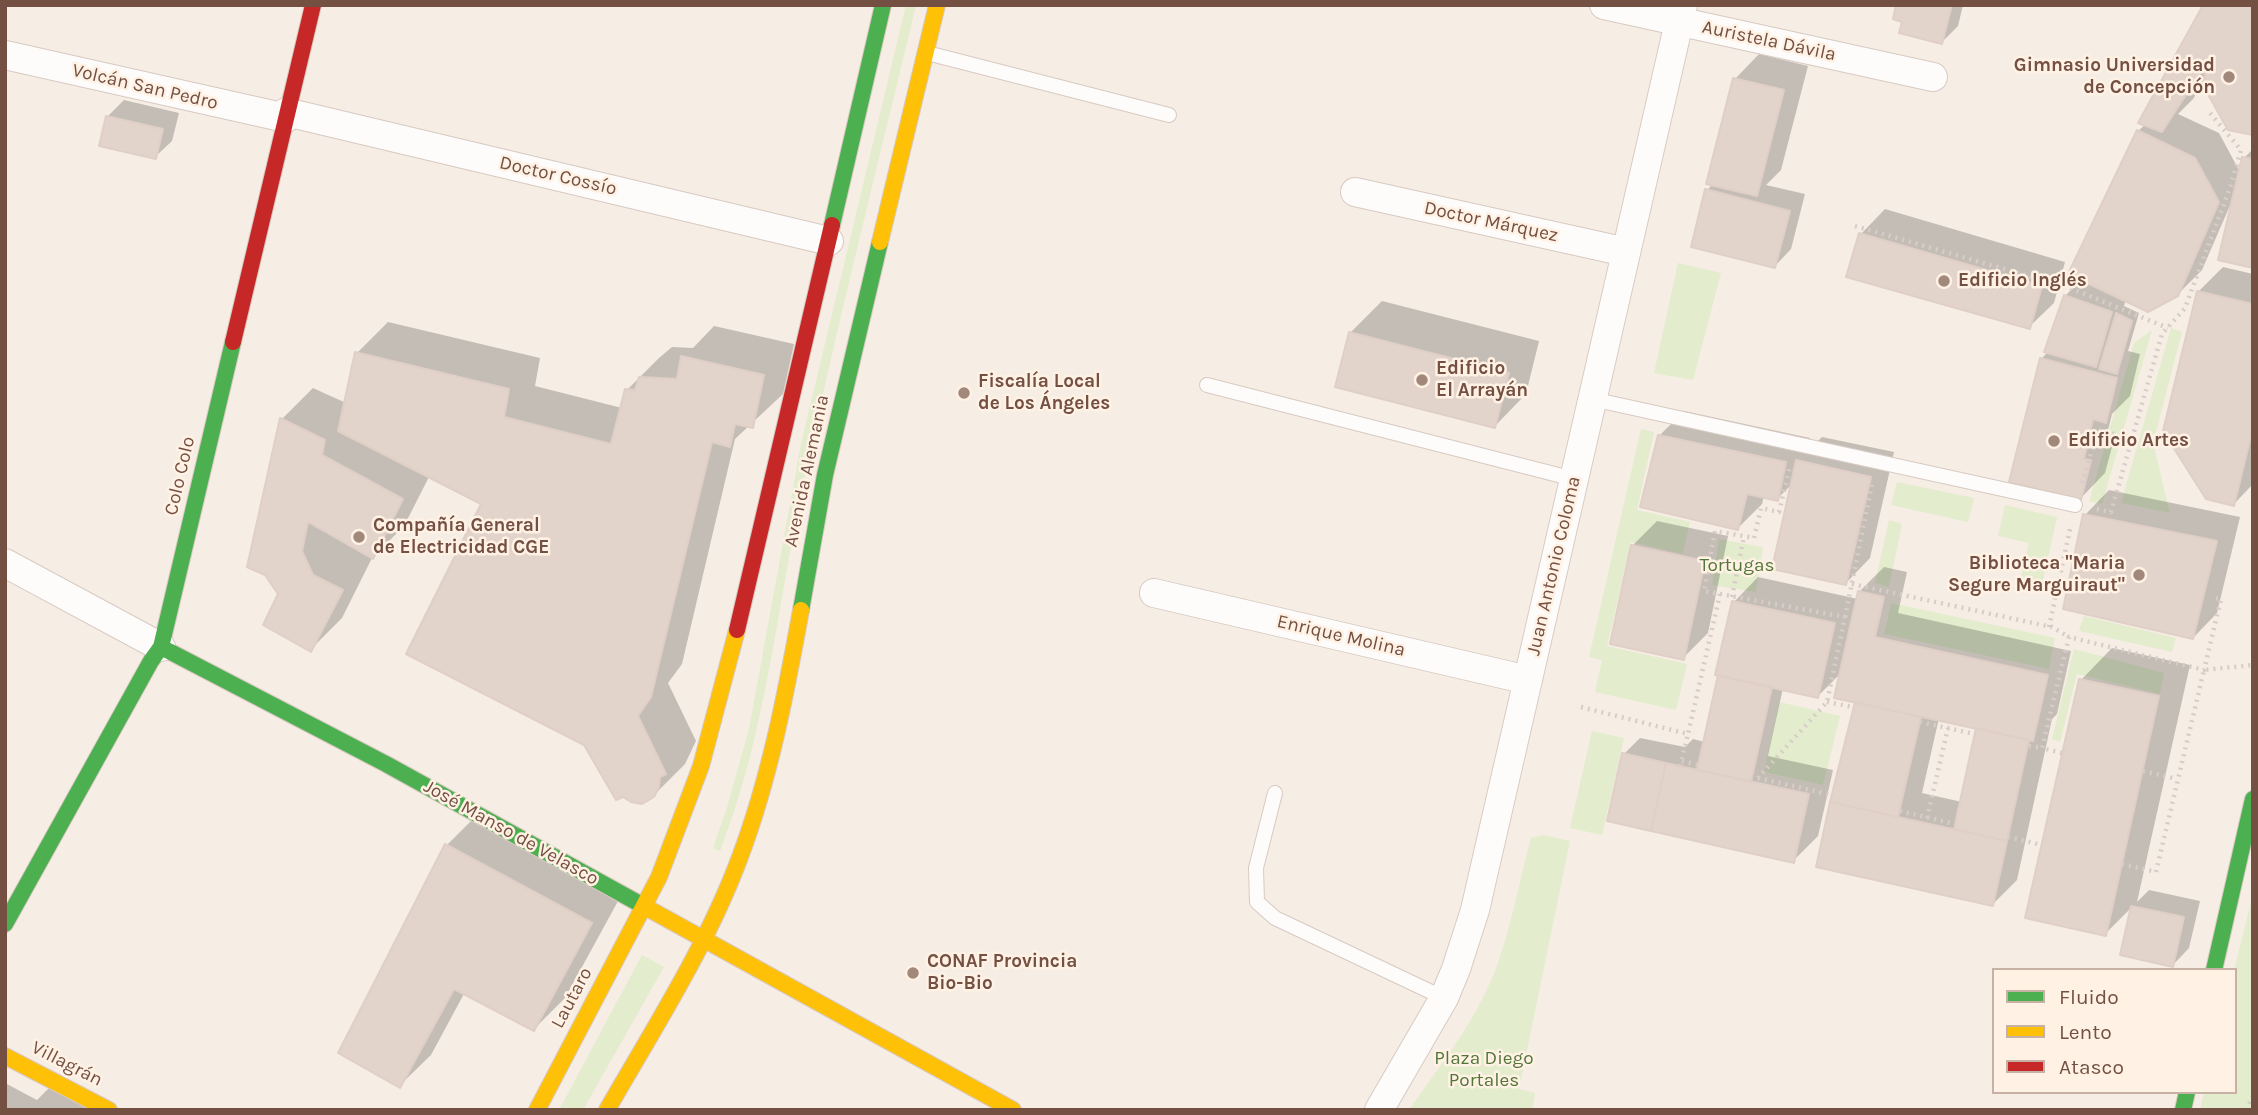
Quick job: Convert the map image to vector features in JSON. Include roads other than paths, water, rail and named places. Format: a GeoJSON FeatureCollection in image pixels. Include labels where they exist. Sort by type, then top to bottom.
{"type":"FeatureCollection","features":[{"type":"Feature","properties":{"kind":"main road","name":"Colo Colo"},"geometry":{"type":"LineString","coordinates":[[5,925],[151,661],[161,648],[313,5]]}},
{"type":"Feature","properties":{"kind":"main road","name":"Avenida Alemania"},"geometry":{"type":"LineString","coordinates":[[644,906],[659,877],[687,805],[713,726],[883,5]]}},
{"type":"Feature","properties":{"kind":"main road","name":"Avenida Alemania"},"geometry":{"type":"LineString","coordinates":[[703,940],[744,845],[776,736],[825,475],[937,5]]}},
{"type":"Feature","properties":{"kind":"main road","name":"José Manso de Velasco"},"geometry":{"type":"LineString","coordinates":[[161,648],[370,756],[1013,1110]]}},
{"type":"Feature","properties":{"kind":"main road"},"geometry":{"type":"LineString","coordinates":[[2214,968],[2253,799]]}},
{"type":"Feature","properties":{"kind":"main road","name":"Lautaro"},"geometry":{"type":"LineString","coordinates":[[537,1110],[644,906]]}},
{"type":"Feature","properties":{"kind":"main road"},"geometry":{"type":"LineString","coordinates":[[607,1110],[703,940]]}},
{"type":"Feature","properties":{"kind":"main road","name":"Villagrán"},"geometry":{"type":"LineString","coordinates":[[5,1056],[109,1110]]}},
{"type":"Feature","properties":{"kind":"street","name":"Auristela Dávila"},"geometry":{"type":"LineString","coordinates":[[1604,5],[1681,13],[1933,77]]}},
{"type":"Feature","properties":{"kind":"street","name":"Juan Antonio Coloma"},"geometry":{"type":"LineString","coordinates":[[1379,1110],[1444,998],[1457,969],[1475,910],[1681,13]]}},
{"type":"Feature","properties":{"kind":"street","name":"Volcán San Pedro"},"geometry":{"type":"LineString","coordinates":[[5,55],[286,115]]}},
{"type":"Feature","properties":{"kind":"street","name":"Doctor Cossío"},"geometry":{"type":"LineString","coordinates":[[286,115],[829,241]]}},
{"type":"Feature","properties":{"kind":"street","name":"Doctor Márquez"},"geometry":{"type":"LineString","coordinates":[[1355,192],[1626,252]]}},
{"type":"Feature","properties":{"kind":"street","name":"José Manso de Velasco"},"geometry":{"type":"LineString","coordinates":[[5,563],[161,648]]}},
{"type":"Feature","properties":{"kind":"street","name":"Enrique Molina"},"geometry":{"type":"LineString","coordinates":[[1154,593],[1528,680]]}},
{"type":"Feature","properties":{"kind":"lane"},"geometry":{"type":"LineString","coordinates":[[926,53],[1169,115]]}},
{"type":"Feature","properties":{"kind":"lane"},"geometry":{"type":"LineString","coordinates":[[1207,385],[1574,479]]}},
{"type":"Feature","properties":{"kind":"lane"},"geometry":{"type":"LineString","coordinates":[[1592,399],[2075,505]]}},
{"type":"Feature","properties":{"kind":"lane"},"geometry":{"type":"LineString","coordinates":[[1275,793],[1256,868],[1258,902],[1275,918],[1444,998]]}},
{"type":"Feature","properties":{"kind":"place","name":"Gimnasio Universidad de Concepción"},"geometry":{"type":"Point","coordinates":[2229,77]}},
{"type":"Feature","properties":{"kind":"place","name":"Edificio Inglés"},"geometry":{"type":"Point","coordinates":[1944,281]}},
{"type":"Feature","properties":{"kind":"place","name":"Edificio El Arrayán"},"geometry":{"type":"Point","coordinates":[1422,380]}},
{"type":"Feature","properties":{"kind":"place","name":"Fiscalía Local de Los Ángeles"},"geometry":{"type":"Point","coordinates":[964,393]}},
{"type":"Feature","properties":{"kind":"place","name":"Edificio Artes"},"geometry":{"type":"Point","coordinates":[2054,441]}},
{"type":"Feature","properties":{"kind":"place","name":"Compañía General de Electricidad CGE"},"geometry":{"type":"Point","coordinates":[359,537]}},
{"type":"Feature","properties":{"kind":"place","name":"Biblioteca \"Maria Segure Marguiraut\""},"geometry":{"type":"Point","coordinates":[2139,575]}},
{"type":"Feature","properties":{"kind":"place","name":"CONAF Provincia Bio-Bio"},"geometry":{"type":"Point","coordinates":[913,973]}},
{"type":"Feature","properties":{"kind":"park label","name":"Tortugas"},"geometry":{"type":"Point","coordinates":[1737,566]}},
{"type":"Feature","properties":{"kind":"park label","name":"Plaza Diego Portales"},"geometry":{"type":"Point","coordinates":[1484,1070]}}]}
